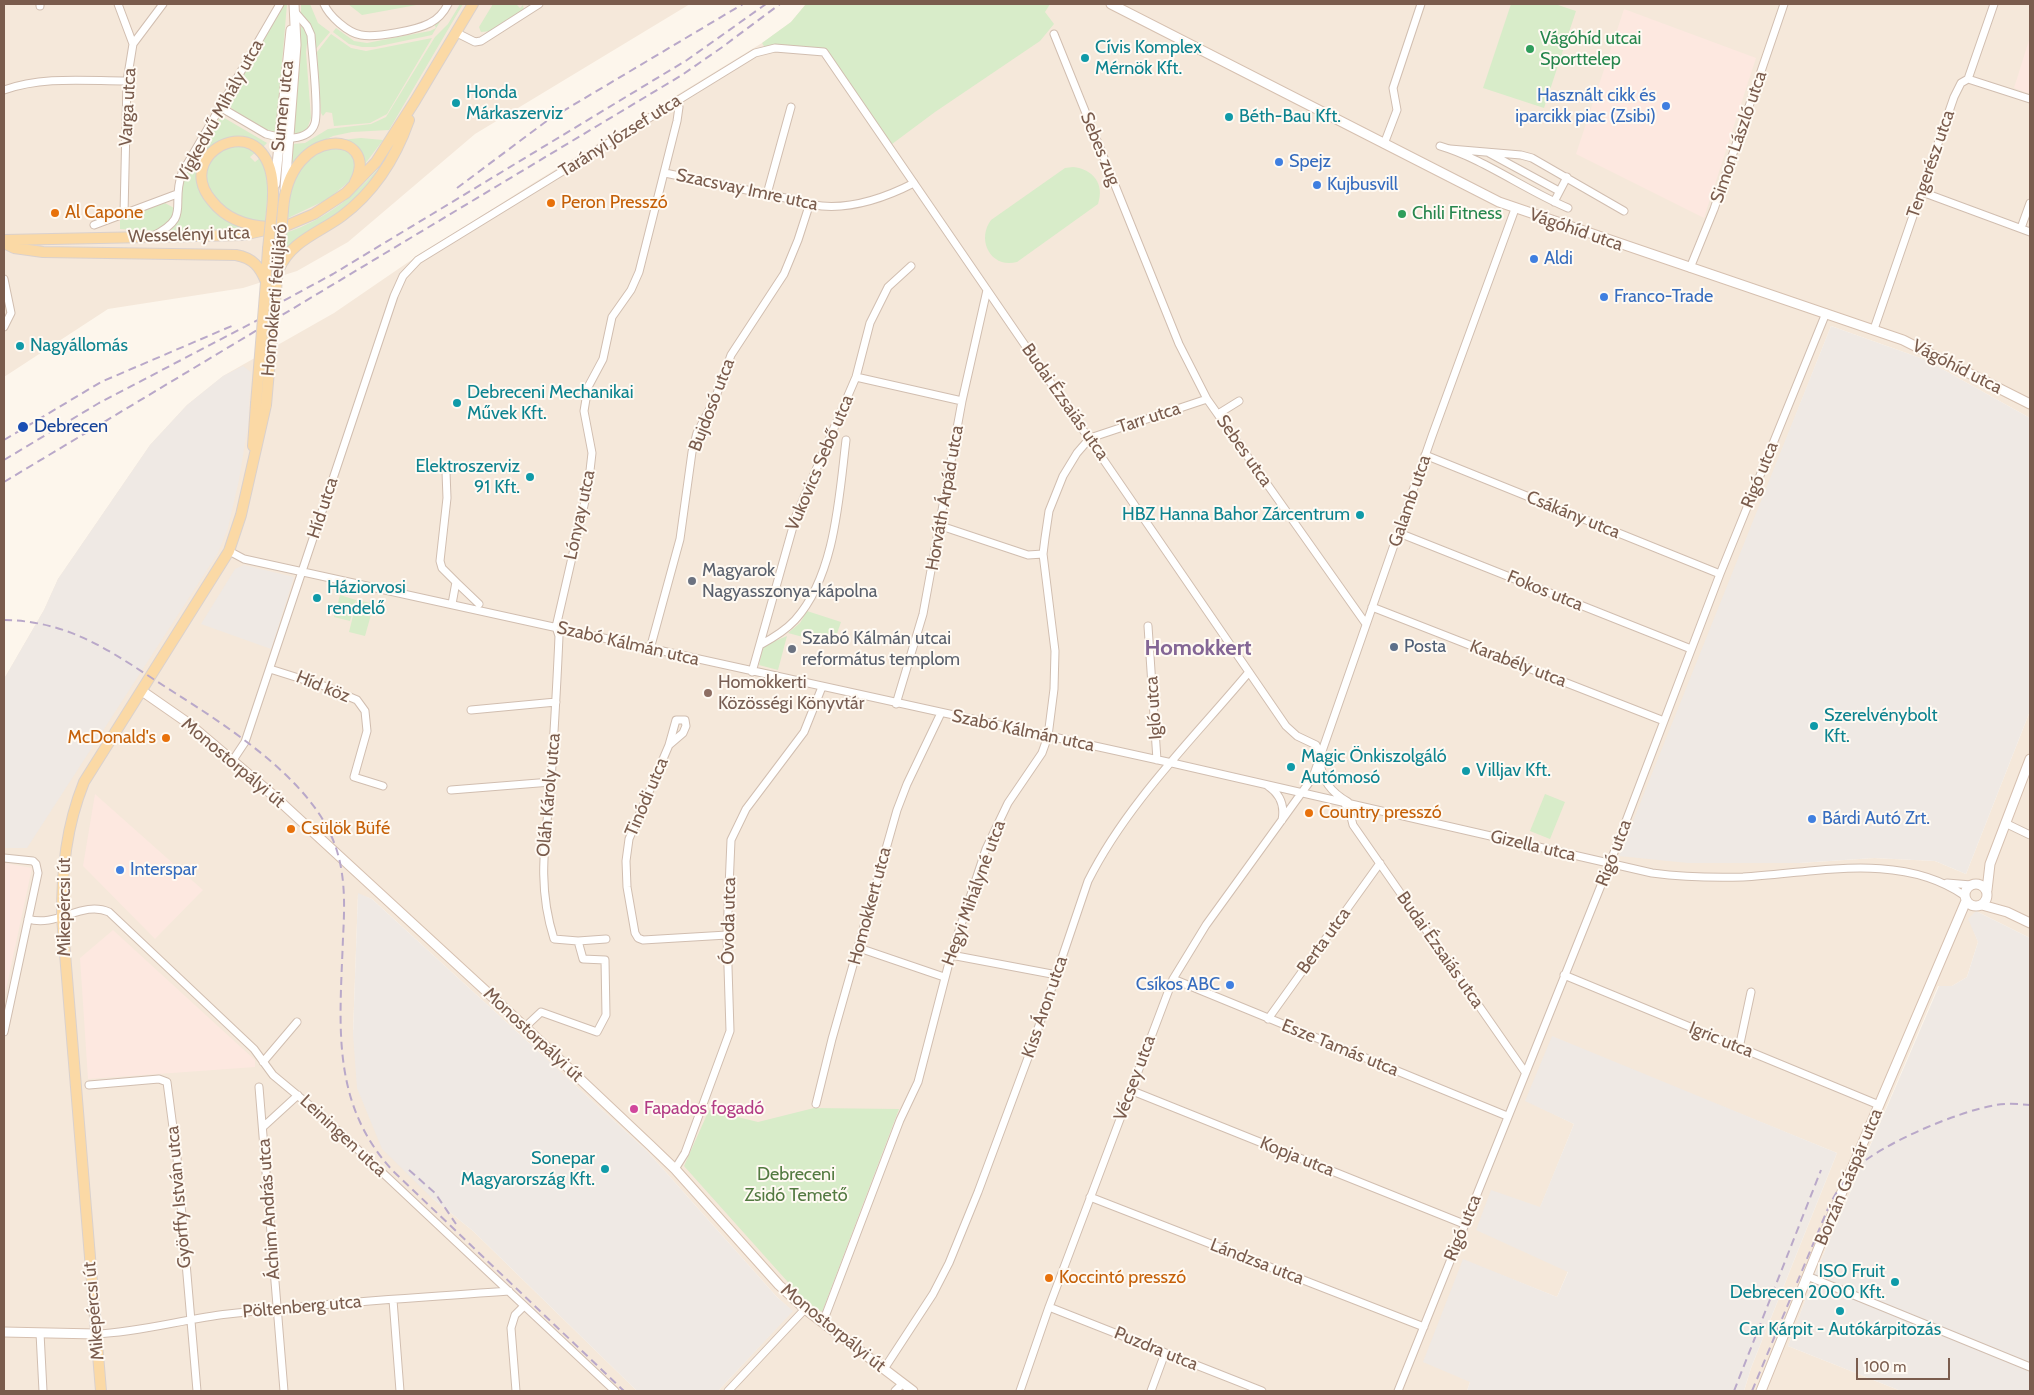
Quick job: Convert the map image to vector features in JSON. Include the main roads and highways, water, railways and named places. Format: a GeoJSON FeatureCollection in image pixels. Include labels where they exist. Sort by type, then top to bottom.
{"type":"FeatureCollection","features":[{"type":"Feature","properties":{"kind":"main road","name":"Wesselényi utca"},"geometry":{"type":"LineString","coordinates":[[4,241],[243,235],[282,227],[314,214],[350,189],[382,154],[416,101],[473,4]]}},
{"type":"Feature","properties":{"kind":"main road"},"geometry":{"type":"LineString","coordinates":[[279,269],[292,247],[340,218],[366,194],[394,155],[416,101]]}},
{"type":"Feature","properties":{"kind":"main road"},"geometry":{"type":"LineString","coordinates":[[279,195],[268,162],[260,150],[252,145],[237,141],[220,145],[210,153],[204,164],[201,174],[203,188],[209,198],[222,212],[248,224],[282,227]]}},
{"type":"Feature","properties":{"kind":"main road"},"geometry":{"type":"LineString","coordinates":[[279,195],[300,162],[318,147],[330,143],[348,146],[356,155],[358,171],[350,189]]}},
{"type":"Feature","properties":{"kind":"main road","name":"Homokkerti felüljáró"},"geometry":{"type":"LineString","coordinates":[[261,405],[279,269],[279,195]]}},
{"type":"Feature","properties":{"kind":"main road","name":"Homokkerti felüljáró"},"geometry":{"type":"LineString","coordinates":[[261,405],[266,282],[278,210]]}},
{"type":"Feature","properties":{"kind":"main road"},"geometry":{"type":"LineString","coordinates":[[4,241],[14,248],[43,252],[245,257],[260,268],[266,282]]}},
{"type":"Feature","properties":{"kind":"main road","name":"Mikepércsi út"},"geometry":{"type":"LineString","coordinates":[[101,1391],[62,917],[63,865],[73,809],[84,782],[229,551],[241,515],[261,436],[261,405]]}},
{"type":"Feature","properties":{"kind":"railway"},"geometry":{"type":"LineString","coordinates":[[457,188],[548,120],[743,4]]}},
{"type":"Feature","properties":{"kind":"railway"},"geometry":{"type":"LineString","coordinates":[[261,313],[333,274],[687,60],[766,4]]}},
{"type":"Feature","properties":{"kind":"railway"},"geometry":{"type":"LineString","coordinates":[[4,482],[682,75],[780,4]]}},
{"type":"Feature","properties":{"kind":"railway"},"geometry":{"type":"LineString","coordinates":[[4,460],[99,403],[271,313]]}},
{"type":"Feature","properties":{"kind":"railway"},"geometry":{"type":"LineString","coordinates":[[4,440],[101,382],[234,325]]}},
{"type":"Feature","properties":{"kind":"railway"},"geometry":{"type":"LineString","coordinates":[[4,620],[29,622],[53,627],[95,643],[115,654],[239,736],[282,771],[301,790],[317,810],[329,831],[339,857],[344,897],[341,1001],[343,1061],[349,1090],[358,1118],[373,1145],[393,1171],[624,1391]]}},
{"type":"Feature","properties":{"kind":"railway"},"geometry":{"type":"LineString","coordinates":[[1752,1391],[1826,1213],[1839,1189],[1851,1173],[1868,1158],[1884,1148],[1943,1121],[1980,1108],[1996,1105],[2030,1105]]}},
{"type":"Feature","properties":{"kind":"railway"},"geometry":{"type":"LineString","coordinates":[[409,1170],[435,1193],[456,1224]]}},
{"type":"Feature","properties":{"kind":"railway"},"geometry":{"type":"LineString","coordinates":[[1734,1391],[1821,1170]]}},
{"type":"Feature","properties":{"kind":"place","name":"Vágóhíd utcai Sporttelep"},"geometry":{"type":"Point","coordinates":[1530,49]}},
{"type":"Feature","properties":{"kind":"place","name":"Cívis Komplex Mérnök Kft."},"geometry":{"type":"Point","coordinates":[1085,58]}},
{"type":"Feature","properties":{"kind":"place","name":"Honda Márkaszerviz"},"geometry":{"type":"Point","coordinates":[456,103]}},
{"type":"Feature","properties":{"kind":"place","name":"Használt cikk és iparcikk piac (Zsibi)"},"geometry":{"type":"Point","coordinates":[1666,106]}},
{"type":"Feature","properties":{"kind":"place","name":"Béth-Bau Kft."},"geometry":{"type":"Point","coordinates":[1229,117]}},
{"type":"Feature","properties":{"kind":"place","name":"Spejz"},"geometry":{"type":"Point","coordinates":[1279,162]}},
{"type":"Feature","properties":{"kind":"place","name":"Kujbusvill"},"geometry":{"type":"Point","coordinates":[1317,185]}},
{"type":"Feature","properties":{"kind":"place","name":"Peron Presszó"},"geometry":{"type":"Point","coordinates":[551,203]}},
{"type":"Feature","properties":{"kind":"place","name":"Al Capone"},"geometry":{"type":"Point","coordinates":[55,213]}},
{"type":"Feature","properties":{"kind":"place","name":"Chili Fitness"},"geometry":{"type":"Point","coordinates":[1402,214]}},
{"type":"Feature","properties":{"kind":"place","name":"Aldi"},"geometry":{"type":"Point","coordinates":[1534,259]}},
{"type":"Feature","properties":{"kind":"place","name":"Franco-Trade"},"geometry":{"type":"Point","coordinates":[1604,297]}},
{"type":"Feature","properties":{"kind":"place","name":"Nagyállomás"},"geometry":{"type":"Point","coordinates":[20,346]}},
{"type":"Feature","properties":{"kind":"place","name":"Debreceni Mechanikai Művek Kft."},"geometry":{"type":"Point","coordinates":[457,403]}},
{"type":"Feature","properties":{"kind":"place","name":"Debrecen"},"geometry":{"type":"Point","coordinates":[23,427]}},
{"type":"Feature","properties":{"kind":"place","name":"Elektroszerviz 91 Kft."},"geometry":{"type":"Point","coordinates":[530,477]}},
{"type":"Feature","properties":{"kind":"place","name":"HBZ Hanna Bahor Zárcentrum"},"geometry":{"type":"Point","coordinates":[1360,515]}},
{"type":"Feature","properties":{"kind":"place","name":"Magyarok Nagyasszonya-kápolna"},"geometry":{"type":"Point","coordinates":[692,581]}},
{"type":"Feature","properties":{"kind":"place","name":"Háziorvosi rendelő"},"geometry":{"type":"Point","coordinates":[317,598]}},
{"type":"Feature","properties":{"kind":"place","name":"Posta"},"geometry":{"type":"Point","coordinates":[1394,647]}},
{"type":"Feature","properties":{"kind":"place","name":"Szabó Kálmán utcai református templom"},"geometry":{"type":"Point","coordinates":[792,649]}},
{"type":"Feature","properties":{"kind":"place","name":"Homokkerti Közösségi Könyvtár"},"geometry":{"type":"Point","coordinates":[708,693]}},
{"type":"Feature","properties":{"kind":"place","name":"Szerelvénybolt Kft."},"geometry":{"type":"Point","coordinates":[1814,726]}},
{"type":"Feature","properties":{"kind":"place","name":"McDonald's"},"geometry":{"type":"Point","coordinates":[166,738]}},
{"type":"Feature","properties":{"kind":"place","name":"Magic Önkiszolgáló Autómosó"},"geometry":{"type":"Point","coordinates":[1291,767]}},
{"type":"Feature","properties":{"kind":"place","name":"Villjav Kft."},"geometry":{"type":"Point","coordinates":[1466,771]}},
{"type":"Feature","properties":{"kind":"place","name":"Country presszó"},"geometry":{"type":"Point","coordinates":[1309,813]}},
{"type":"Feature","properties":{"kind":"place","name":"Bárdi Autó Zrt."},"geometry":{"type":"Point","coordinates":[1812,819]}},
{"type":"Feature","properties":{"kind":"place","name":"Csülök Büfé"},"geometry":{"type":"Point","coordinates":[291,829]}},
{"type":"Feature","properties":{"kind":"place","name":"Interspar"},"geometry":{"type":"Point","coordinates":[120,870]}},
{"type":"Feature","properties":{"kind":"place","name":"Csíkos ABC"},"geometry":{"type":"Point","coordinates":[1230,985]}},
{"type":"Feature","properties":{"kind":"place","name":"Fapados fogadó"},"geometry":{"type":"Point","coordinates":[634,1109]}},
{"type":"Feature","properties":{"kind":"place","name":"Sonepar Magyarország Kft."},"geometry":{"type":"Point","coordinates":[605,1169]}},
{"type":"Feature","properties":{"kind":"place","name":"Koccintó presszó"},"geometry":{"type":"Point","coordinates":[1049,1278]}},
{"type":"Feature","properties":{"kind":"place","name":"ISO Fruit Debrecen 2000 Kft."},"geometry":{"type":"Point","coordinates":[1895,1282]}},
{"type":"Feature","properties":{"kind":"place","name":"Car Kárpit - Autókárpitozás"},"geometry":{"type":"Point","coordinates":[1840,1311]}},
{"type":"Feature","properties":{"kind":"district","name":"Homokkert"},"geometry":{"type":"Point","coordinates":[1198,649]}},
{"type":"Feature","properties":{"kind":"park label","name":"Debreceni Zsidó Temető"},"geometry":{"type":"Point","coordinates":[796,1185]}}]}
